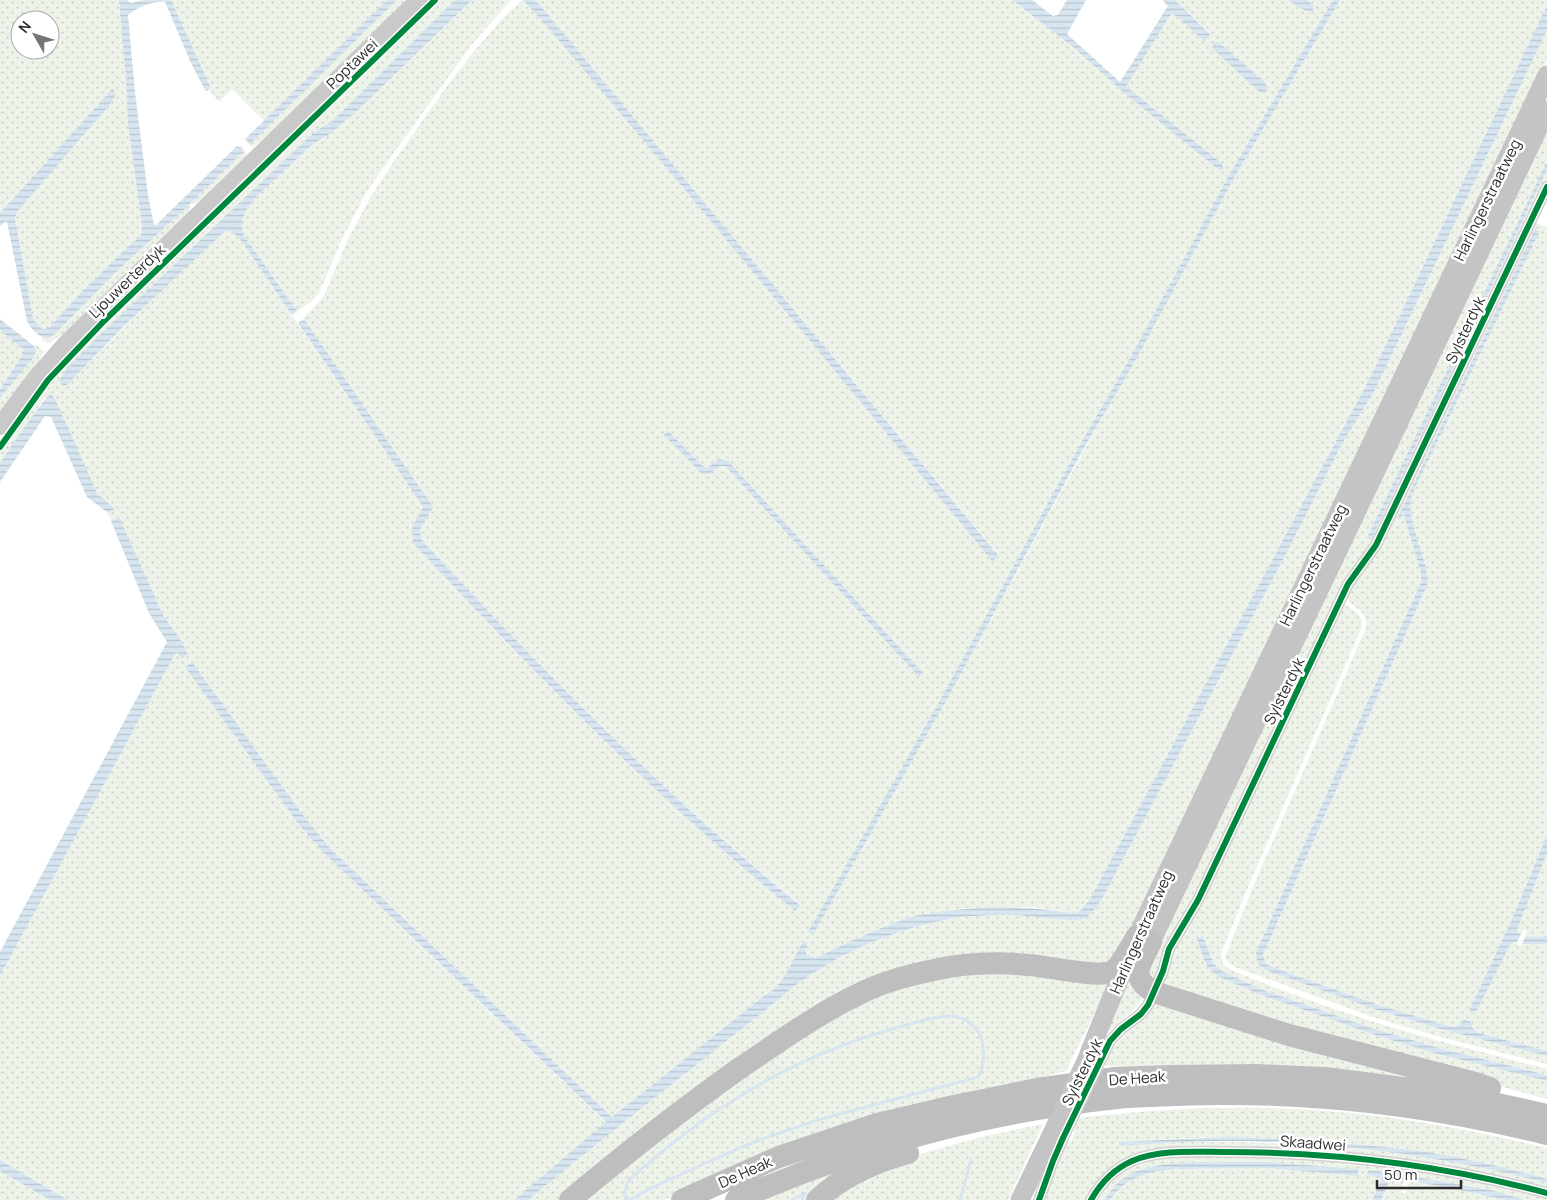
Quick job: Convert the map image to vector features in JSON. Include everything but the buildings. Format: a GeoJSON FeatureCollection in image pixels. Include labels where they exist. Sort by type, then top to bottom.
{"type":"FeatureCollection","features":[{"type":"Feature","properties":{"kind":"highway"},"geometry":{"type":"LineString","coordinates":[[1144,939],[1138,970],[1139,978],[1142,984],[1154,992],[1218,1014],[1290,1035],[1479,1084],[1547,1110]]}},
{"type":"Feature","properties":{"kind":"highway"},"geometry":{"type":"LineString","coordinates":[[570,1200],[629,1151],[710,1089],[788,1035],[860,993],[885,983],[949,967],[1028,964],[1090,974],[1103,974],[1116,969],[1144,939]]}},
{"type":"Feature","properties":{"kind":"highway","name":"De Heak"},"geometry":{"type":"LineString","coordinates":[[682,1200],[779,1157],[877,1124],[1036,1089],[1115,1078],[1257,1075],[1325,1078],[1457,1095],[1547,1115]]}},
{"type":"Feature","properties":{"kind":"highway","name":"De Heak"},"geometry":{"type":"LineString","coordinates":[[736,1200],[781,1181],[873,1148],[948,1128],[1031,1110],[1118,1098],[1216,1094],[1315,1097],[1376,1102],[1498,1122],[1547,1134]]}},
{"type":"Feature","properties":{"kind":"highway"},"geometry":{"type":"LineString","coordinates":[[817,1200],[832,1186],[856,1172],[899,1155],[1032,1122],[1108,1112],[1315,1097]]}},
{"type":"Feature","properties":{"kind":"main road","name":"Poptawei"},"geometry":{"type":"LineString","coordinates":[[278,137],[419,0]]}},
{"type":"Feature","properties":{"kind":"main road","name":"Harlingerstraatweg"},"geometry":{"type":"LineString","coordinates":[[1144,939],[1547,75]]}},
{"type":"Feature","properties":{"kind":"main road","name":"Harlingerstraatweg"},"geometry":{"type":"LineString","coordinates":[[1020,1200],[1056,1139],[1095,1058],[1102,1019],[1123,972],[1144,939],[1326,577],[1547,110]]}},
{"type":"Feature","properties":{"kind":"main road","name":"Ljouwerterdyk"},"geometry":{"type":"LineString","coordinates":[[0,426],[37,377],[66,344],[278,137]]}},
{"type":"Feature","properties":{"kind":"street","name":"Sylsterdyk"},"geometry":{"type":"LineString","coordinates":[[1095,1058],[1121,1029],[1142,1014],[1154,992],[1163,971],[1169,949],[1198,900],[1348,584],[1376,545],[1547,187]]}},
{"type":"Feature","properties":{"kind":"street"},"geometry":{"type":"LineString","coordinates":[[1039,1200],[1053,1161],[1056,1139]]}},
{"type":"Feature","properties":{"kind":"street","name":"Skaadwei"},"geometry":{"type":"LineString","coordinates":[[1092,1200],[1097,1190],[1114,1172],[1132,1161],[1160,1154],[1203,1152],[1262,1152],[1336,1156],[1407,1164],[1504,1182],[1547,1193]]}},
{"type":"Feature","properties":{"kind":"shaded area"},"geometry":{"type":"Polygon","coordinates":[[[0,0],[119,0],[120,7],[128,125],[142,224],[141,236],[84,289],[49,328],[42,329],[33,318],[15,219],[16,212],[112,89],[0,213],[0,0]]]}},
{"type":"Feature","properties":{"kind":"shaded area"},"geometry":{"type":"Polygon","coordinates":[[[119,0],[127,0],[131,3],[144,0],[171,0],[211,88],[207,91],[205,90],[191,63],[165,2],[145,5],[128,15],[135,92],[148,195],[154,225],[237,146],[242,148],[243,152],[116,272],[56,333],[45,338],[37,333],[27,321],[7,222],[0,226],[0,213],[112,89],[115,96],[112,102],[16,213],[15,219],[33,318],[38,325],[43,329],[49,328],[84,289],[141,235],[142,224],[128,125],[119,0]]]}},
{"type":"Feature","properties":{"kind":"shaded area"},"geometry":{"type":"Polygon","coordinates":[[[171,0],[387,0],[264,121],[232,89],[219,102],[209,90],[211,88],[171,0]]]}},
{"type":"Feature","properties":{"kind":"shaded area"},"geometry":{"type":"Polygon","coordinates":[[[387,0],[397,0],[250,144],[245,139],[387,0]]]}},
{"type":"Feature","properties":{"kind":"shaded area"},"geometry":{"type":"Polygon","coordinates":[[[397,0],[412,0],[274,133],[268,135],[253,147],[246,142],[250,143],[397,0]]]}},
{"type":"Feature","properties":{"kind":"shaded area"},"geometry":{"type":"Polygon","coordinates":[[[439,0],[455,0],[332,121],[310,136],[105,330],[61,376],[68,384],[226,230],[232,232],[240,239],[423,507],[413,543],[597,734],[694,825],[795,911],[800,904],[700,819],[604,729],[511,635],[421,539],[420,530],[432,507],[303,319],[324,296],[347,241],[371,196],[447,86],[475,50],[521,1],[540,17],[992,561],[999,555],[535,0],[1012,0],[1073,47],[1123,92],[1128,88],[1127,83],[1169,16],[1172,14],[1210,33],[1175,0],[1289,0],[1304,11],[1313,5],[1307,0],[1333,0],[1229,175],[1130,358],[1078,448],[940,700],[808,932],[813,935],[945,703],[1234,178],[1340,0],[1547,0],[1547,5],[1371,376],[1090,899],[1080,911],[1075,913],[1032,907],[965,908],[917,916],[857,938],[816,958],[807,955],[803,941],[787,972],[771,992],[612,1117],[331,849],[306,819],[191,662],[186,668],[299,825],[325,854],[606,1123],[514,1200],[68,1200],[0,1160],[0,976],[175,654],[178,653],[180,639],[163,615],[118,517],[111,521],[108,513],[115,509],[97,493],[51,394],[43,400],[0,463],[0,451],[40,394],[91,338],[439,0]],[[1215,42],[1212,47],[1215,51],[1259,92],[1264,93],[1268,89],[1264,81],[1222,45],[1215,42]],[[668,431],[709,474],[720,466],[725,466],[919,677],[719,459],[704,467],[668,431]]]}},
{"type":"Feature","properties":{"kind":"shaded area"},"geometry":{"type":"Polygon","coordinates":[[[455,0],[472,0],[355,113],[328,135],[313,144],[257,196],[247,208],[242,221],[243,234],[297,311],[292,315],[240,239],[232,232],[226,230],[122,328],[68,384],[64,386],[61,384],[59,380],[68,367],[105,330],[310,136],[332,121],[455,0]]]}},
{"type":"Feature","properties":{"kind":"shaded area"},"geometry":{"type":"Polygon","coordinates":[[[472,0],[511,0],[470,47],[388,161],[366,193],[342,239],[319,293],[311,302],[297,311],[243,234],[242,221],[247,208],[257,196],[313,144],[328,135],[355,113],[472,0]]]}},
{"type":"Feature","properties":{"kind":"shaded area"},"geometry":{"type":"Polygon","coordinates":[[[522,0],[535,0],[545,11],[999,556],[992,561],[684,189],[540,18],[522,0]]]}},
{"type":"Feature","properties":{"kind":"shaded area"},"geometry":{"type":"Polygon","coordinates":[[[1012,0],[1032,0],[1053,16],[1058,15],[1067,0],[1086,0],[1067,34],[1120,82],[1168,6],[1162,0],[1175,0],[1210,34],[1204,41],[1178,17],[1172,14],[1127,85],[1128,88],[1219,161],[1223,166],[1223,170],[1219,170],[1123,92],[1073,47],[1012,0]]]}},
{"type":"Feature","properties":{"kind":"shaded area"},"geometry":{"type":"Polygon","coordinates":[[[1289,0],[1307,0],[1313,5],[1313,11],[1303,10],[1289,0]]]}},
{"type":"Feature","properties":{"kind":"shaded area"},"geometry":{"type":"Polygon","coordinates":[[[1333,0],[1340,0],[1234,178],[1135,361],[1083,450],[945,703],[813,935],[808,932],[940,700],[1078,448],[1130,358],[1229,175],[1333,0]]]}},
{"type":"Feature","properties":{"kind":"shaded area"},"geometry":{"type":"Polygon","coordinates":[[[1547,5],[1547,30],[1374,392],[1343,442],[1284,558],[1106,892],[1091,913],[1080,920],[1013,915],[953,918],[899,932],[854,950],[811,974],[528,1200],[514,1200],[606,1122],[325,854],[299,825],[185,667],[192,662],[306,819],[331,849],[612,1117],[771,992],[787,972],[803,941],[808,943],[805,950],[807,955],[816,958],[877,930],[915,916],[991,907],[1041,909],[1075,913],[1080,911],[1090,899],[1371,376],[1547,5]]]}},
{"type":"Feature","properties":{"kind":"shaded area"},"geometry":{"type":"Polygon","coordinates":[[[1547,30],[1547,61],[1118,955],[1111,964],[1035,962],[885,981],[564,1200],[528,1200],[811,974],[854,950],[899,932],[953,918],[1013,915],[1080,920],[1091,913],[1106,892],[1284,558],[1343,442],[1374,392],[1547,30]]]}},
{"type":"Feature","properties":{"kind":"shaded area"},"geometry":{"type":"Polygon","coordinates":[[[1215,42],[1222,45],[1264,81],[1268,89],[1265,93],[1259,92],[1215,51],[1212,47],[1215,42]]]}},
{"type":"Feature","properties":{"kind":"shaded area"},"geometry":{"type":"Polygon","coordinates":[[[1547,125],[1547,161],[1367,538],[1371,539],[1547,170],[1547,181],[1415,456],[1154,983],[1148,966],[1547,125]]]}},
{"type":"Feature","properties":{"kind":"shaded area"},"geometry":{"type":"Polygon","coordinates":[[[241,146],[247,154],[210,194],[194,204],[192,202],[239,156],[241,146]]]}},
{"type":"Feature","properties":{"kind":"shaded area"},"geometry":{"type":"Polygon","coordinates":[[[1547,161],[1547,170],[1371,540],[1367,538],[1547,161]]]}},
{"type":"Feature","properties":{"kind":"shaded area"},"geometry":{"type":"Polygon","coordinates":[[[190,204],[191,206],[185,219],[67,333],[50,343],[41,339],[56,333],[116,272],[190,204]]]}},
{"type":"Feature","properties":{"kind":"shaded area"},"geometry":{"type":"Polygon","coordinates":[[[1536,223],[1547,227],[1547,835],[1512,919],[1469,1011],[1475,1014],[1506,952],[1514,942],[1521,946],[1522,944],[1547,944],[1547,1051],[1478,1033],[1472,1027],[1462,1022],[1453,1027],[1381,1006],[1269,966],[1264,962],[1263,955],[1428,583],[1427,572],[1411,516],[1412,494],[1540,231],[1536,229],[1405,503],[1400,520],[1404,512],[1421,573],[1421,582],[1256,952],[1259,965],[1380,1011],[1444,1030],[1547,1056],[1547,1064],[1437,1036],[1376,1018],[1237,968],[1231,965],[1225,957],[1255,882],[1366,628],[1365,616],[1349,601],[1347,596],[1536,223]]]}},
{"type":"Feature","properties":{"kind":"shaded area"},"geometry":{"type":"Polygon","coordinates":[[[1535,229],[1540,231],[1412,494],[1411,516],[1427,572],[1428,583],[1263,955],[1265,962],[1269,966],[1381,1006],[1453,1027],[1464,1019],[1471,1022],[1472,1027],[1478,1033],[1547,1051],[1547,1056],[1444,1030],[1380,1011],[1268,971],[1259,965],[1256,952],[1421,582],[1421,573],[1404,513],[1400,520],[1397,519],[1535,229]]]}},
{"type":"Feature","properties":{"kind":"shaded area"},"geometry":{"type":"Polygon","coordinates":[[[0,319],[34,346],[36,351],[33,358],[0,398],[0,389],[24,350],[0,330],[0,319]]]}},
{"type":"Feature","properties":{"kind":"shaded area"},"geometry":{"type":"Polygon","coordinates":[[[304,319],[433,507],[420,530],[421,539],[511,635],[604,729],[700,819],[800,905],[795,911],[694,825],[597,734],[413,543],[412,528],[423,507],[298,323],[304,319]]]}},
{"type":"Feature","properties":{"kind":"shaded area"},"geometry":{"type":"Polygon","coordinates":[[[0,330],[24,350],[0,388],[0,330]]]}},
{"type":"Feature","properties":{"kind":"shaded area"},"geometry":{"type":"Polygon","coordinates":[[[36,344],[43,351],[40,364],[0,415],[0,398],[33,358],[34,346],[36,344]]]}},
{"type":"Feature","properties":{"kind":"shaded area"},"geometry":{"type":"Polygon","coordinates":[[[49,394],[55,399],[97,493],[115,509],[108,513],[87,497],[51,417],[45,416],[0,482],[0,463],[49,394]]]}},
{"type":"Feature","properties":{"kind":"shaded area"},"geometry":{"type":"Polygon","coordinates":[[[668,431],[704,467],[708,467],[719,459],[728,461],[923,673],[919,677],[725,466],[720,466],[709,474],[701,473],[664,435],[668,431]]]}},
{"type":"Feature","properties":{"kind":"shaded area"},"geometry":{"type":"Polygon","coordinates":[[[119,517],[163,615],[188,654],[182,659],[178,653],[175,654],[0,976],[0,952],[167,642],[149,613],[111,521],[119,517]]]}},
{"type":"Feature","properties":{"kind":"shaded area"},"geometry":{"type":"Polygon","coordinates":[[[1345,605],[1358,613],[1362,627],[1251,880],[1222,951],[1222,962],[1229,969],[1331,1008],[1410,1033],[1547,1069],[1547,1075],[1439,1048],[1374,1029],[1261,989],[1222,971],[1214,964],[1204,937],[1197,939],[1219,977],[1259,994],[1372,1034],[1437,1054],[1547,1081],[1547,1099],[1161,988],[1173,951],[1342,607],[1345,605]]]}},
{"type":"Feature","properties":{"kind":"shaded area"},"geometry":{"type":"Polygon","coordinates":[[[1547,835],[1547,853],[1517,929],[1518,933],[1521,934],[1517,942],[1514,942],[1509,947],[1475,1014],[1469,1011],[1512,919],[1547,835]]]}},
{"type":"Feature","properties":{"kind":"shaded area"},"geometry":{"type":"Polygon","coordinates":[[[1547,853],[1547,936],[1525,937],[1527,931],[1523,929],[1521,934],[1518,933],[1517,929],[1547,853]]]}},
{"type":"Feature","properties":{"kind":"shaded area"},"geometry":{"type":"Polygon","coordinates":[[[1203,936],[1214,964],[1222,971],[1261,989],[1374,1029],[1439,1048],[1547,1075],[1547,1081],[1437,1054],[1372,1034],[1259,994],[1219,977],[1209,968],[1204,960],[1197,939],[1203,936]]]}},
{"type":"Feature","properties":{"kind":"shaded area"},"geometry":{"type":"Polygon","coordinates":[[[1547,936],[1547,944],[1522,944],[1525,937],[1547,936]]]}},
{"type":"Feature","properties":{"kind":"shaded area"},"geometry":{"type":"Polygon","coordinates":[[[949,970],[1108,981],[1108,986],[1066,1071],[999,1088],[723,1172],[665,1200],[576,1200],[827,1016],[949,970]]]}},
{"type":"Feature","properties":{"kind":"shaded area"},"geometry":{"type":"Polygon","coordinates":[[[1131,976],[1145,993],[1142,1000],[1133,1011],[1106,1034],[1131,976]]]}},
{"type":"Feature","properties":{"kind":"shaded area"},"geometry":{"type":"Polygon","coordinates":[[[1156,997],[1446,1080],[1102,1066],[1108,1054],[1156,997]]]}},
{"type":"Feature","properties":{"kind":"shaded area"},"geometry":{"type":"Polygon","coordinates":[[[1201,1108],[1273,1108],[1328,1111],[1422,1122],[1485,1134],[1547,1148],[1547,1179],[1458,1158],[1414,1150],[1336,1142],[1226,1137],[1119,1142],[1303,1144],[1377,1150],[1431,1157],[1481,1167],[1547,1183],[1547,1188],[1523,1181],[1420,1160],[1340,1151],[1272,1147],[1201,1146],[1156,1149],[1086,1200],[1045,1200],[1066,1142],[1072,1142],[1077,1118],[1201,1108]]]}},
{"type":"Feature","properties":{"kind":"shaded area"},"geometry":{"type":"Polygon","coordinates":[[[1043,1124],[1008,1200],[825,1200],[898,1160],[985,1136],[1043,1124]]]}},
{"type":"Feature","properties":{"kind":"shaded area"},"geometry":{"type":"Polygon","coordinates":[[[1226,1137],[1319,1141],[1412,1150],[1497,1166],[1547,1179],[1547,1183],[1467,1165],[1347,1147],[1225,1141],[1119,1146],[1119,1142],[1226,1137]]]}},
{"type":"Feature","properties":{"kind":"shaded area"},"geometry":{"type":"Polygon","coordinates":[[[1220,1156],[1341,1161],[1406,1170],[1401,1192],[1405,1194],[1412,1173],[1416,1170],[1547,1198],[1547,1200],[1526,1200],[1495,1191],[1412,1176],[1411,1181],[1506,1200],[1381,1200],[1390,1182],[1403,1180],[1368,1170],[1367,1175],[1382,1178],[1372,1200],[1110,1200],[1126,1183],[1138,1177],[1153,1172],[1177,1169],[1268,1168],[1358,1176],[1359,1169],[1267,1162],[1223,1162],[1152,1167],[1112,1188],[1104,1200],[1099,1200],[1110,1185],[1122,1174],[1136,1166],[1168,1159],[1220,1156]]]}},
{"type":"Feature","properties":{"kind":"shaded area"},"geometry":{"type":"Polygon","coordinates":[[[0,1160],[68,1200],[50,1200],[0,1171],[0,1160]]]}},
{"type":"Feature","properties":{"kind":"shaded area"},"geometry":{"type":"Polygon","coordinates":[[[1267,1162],[1359,1169],[1358,1176],[1268,1168],[1177,1169],[1153,1172],[1138,1177],[1126,1183],[1110,1200],[1104,1200],[1121,1180],[1144,1169],[1170,1164],[1267,1162]]]}},
{"type":"Feature","properties":{"kind":"shaded area"},"geometry":{"type":"Polygon","coordinates":[[[844,1167],[813,1200],[757,1200],[844,1167]]]}},
{"type":"Feature","properties":{"kind":"shaded area"},"geometry":{"type":"Polygon","coordinates":[[[1368,1170],[1404,1174],[1403,1180],[1392,1180],[1388,1184],[1381,1200],[1372,1200],[1382,1178],[1367,1175],[1368,1170]]]}},
{"type":"Feature","properties":{"kind":"shaded area"},"geometry":{"type":"Polygon","coordinates":[[[0,1171],[50,1200],[0,1200],[0,1171]]]}},
{"type":"Feature","properties":{"kind":"shaded area"},"geometry":{"type":"Polygon","coordinates":[[[1412,1176],[1495,1191],[1526,1200],[1506,1200],[1411,1181],[1412,1176]]]}},
{"type":"Feature","properties":{"kind":"waterway"},"geometry":{"type":"LineString","coordinates":[[626,1200],[626,1188],[631,1178],[669,1146],[723,1107],[776,1075],[859,1039],[939,1017],[951,1016],[961,1018],[978,1031],[983,1045],[982,1069],[978,1077],[821,1119],[759,1140],[649,1189],[630,1200]]}},
{"type":"Feature","properties":{"kind":"waterway"},"geometry":{"type":"LineString","coordinates":[[960,1200],[971,1160]]}},
{"type":"Feature","properties":{"kind":"waterway"},"geometry":{"type":"LineString","coordinates":[[792,1200],[805,1193],[802,1200]]}},
{"type":"Feature","properties":{"kind":"cycle path"},"geometry":{"type":"LineString","coordinates":[[0,447],[48,380],[104,321],[435,0]]}},
{"type":"Feature","properties":{"kind":"cycle path"},"geometry":{"type":"LineString","coordinates":[[1039,1200],[1063,1138],[1110,1041],[1121,1029],[1141,1014],[1148,1005],[1163,971],[1169,949],[1198,900],[1348,584],[1376,545],[1547,187]]}},
{"type":"Feature","properties":{"kind":"cycle path"},"geometry":{"type":"LineString","coordinates":[[1091,1200],[1108,1178],[1119,1168],[1132,1161],[1165,1153],[1190,1152],[1307,1154],[1388,1162],[1468,1175],[1547,1193]]}}]}
